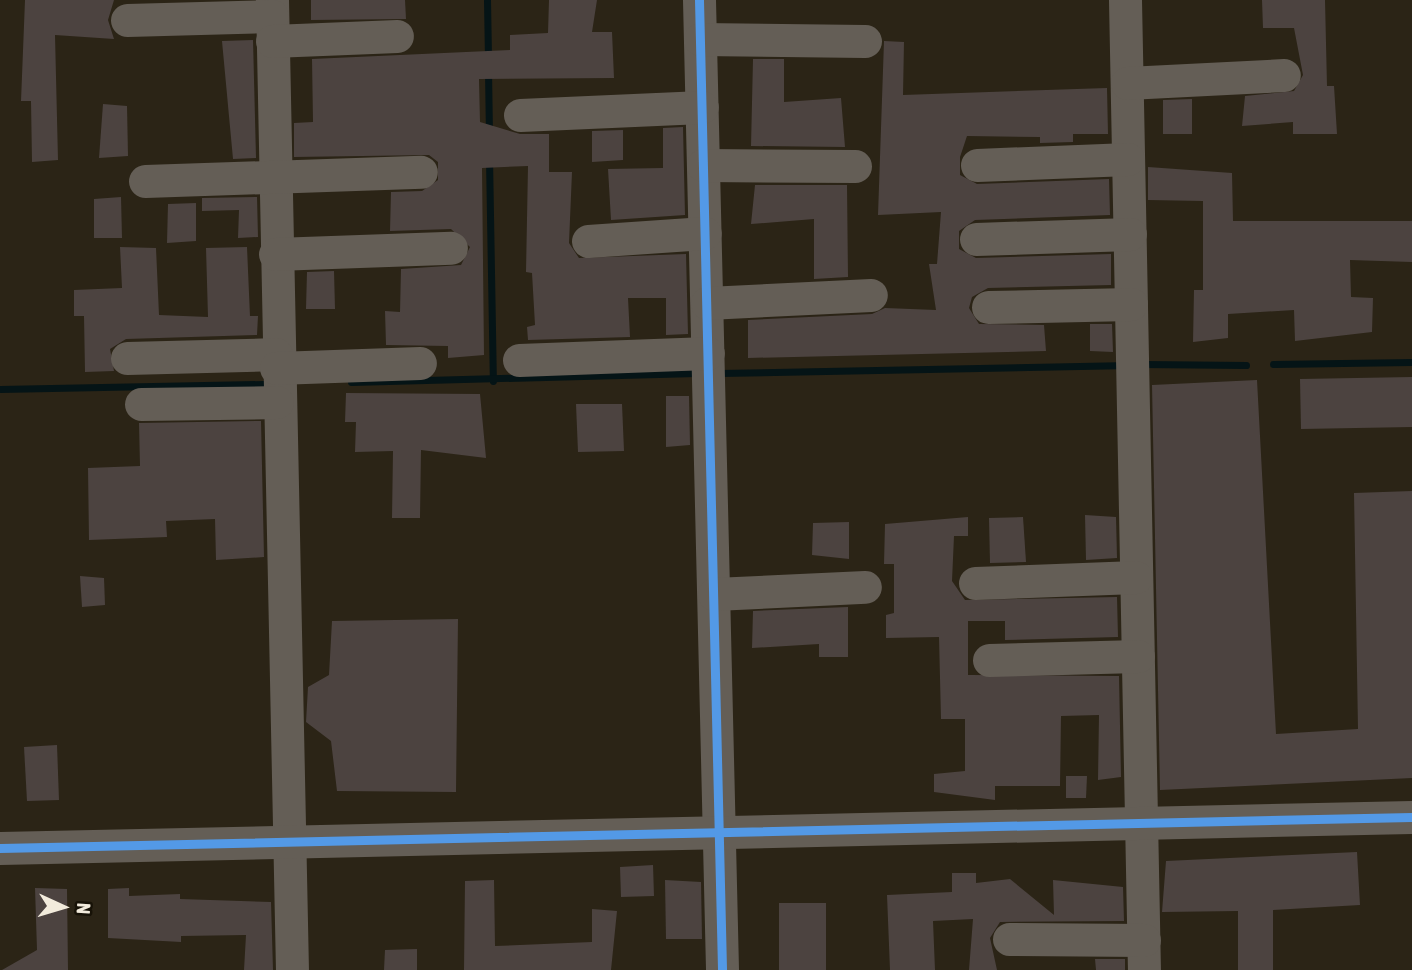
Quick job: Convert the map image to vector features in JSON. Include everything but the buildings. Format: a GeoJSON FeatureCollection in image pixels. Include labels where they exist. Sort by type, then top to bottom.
{"type":"FeatureCollection","features":[{"type":"Feature","properties":{"kind":"street"},"geometry":{"type":"LineString","coordinates":[[699,0],[722,970]]}},
{"type":"Feature","properties":{"kind":"street"},"geometry":{"type":"LineString","coordinates":[[1009,939],[1144,955],[1125,0]]}},
{"type":"Feature","properties":{"kind":"street"},"geometry":{"type":"LineString","coordinates":[[272,19],[276,361],[292,970]]}},
{"type":"Feature","properties":{"kind":"street"},"geometry":{"type":"LineString","coordinates":[[127,20],[272,19],[397,36]]}},
{"type":"Feature","properties":{"kind":"street"},"geometry":{"type":"LineString","coordinates":[[700,40],[865,41]]}},
{"type":"Feature","properties":{"kind":"street"},"geometry":{"type":"LineString","coordinates":[[1127,83],[1284,75]]}},
{"type":"Feature","properties":{"kind":"street"},"geometry":{"type":"LineString","coordinates":[[520,115],[702,107]]}},
{"type":"Feature","properties":{"kind":"street"},"geometry":{"type":"LineString","coordinates":[[977,165],[1128,159]]}},
{"type":"Feature","properties":{"kind":"street"},"geometry":{"type":"LineString","coordinates":[[703,165],[855,166]]}},
{"type":"Feature","properties":{"kind":"street"},"geometry":{"type":"LineString","coordinates":[[145,181],[421,172]]}},
{"type":"Feature","properties":{"kind":"street"},"geometry":{"type":"LineString","coordinates":[[588,241],[705,233]]}},
{"type":"Feature","properties":{"kind":"street"},"geometry":{"type":"LineString","coordinates":[[976,239],[1130,234]]}},
{"type":"Feature","properties":{"kind":"street"},"geometry":{"type":"LineString","coordinates":[[275,254],[451,248]]}},
{"type":"Feature","properties":{"kind":"street"},"geometry":{"type":"LineString","coordinates":[[707,303],[871,295]]}},
{"type":"Feature","properties":{"kind":"street"},"geometry":{"type":"LineString","coordinates":[[988,307],[1131,304]]}},
{"type":"Feature","properties":{"kind":"street"},"geometry":{"type":"LineString","coordinates":[[519,360],[708,353]]}},
{"type":"Feature","properties":{"kind":"street"},"geometry":{"type":"LineString","coordinates":[[127,358],[420,363]]}},
{"type":"Feature","properties":{"kind":"street"},"geometry":{"type":"LineString","coordinates":[[141,404],[277,402]]}},
{"type":"Feature","properties":{"kind":"street"},"geometry":{"type":"LineString","coordinates":[[975,583],[1136,577]]}},
{"type":"Feature","properties":{"kind":"street"},"geometry":{"type":"LineString","coordinates":[[714,594],[865,587]]}},
{"type":"Feature","properties":{"kind":"street"},"geometry":{"type":"LineString","coordinates":[[989,660],[1138,656]]}},
{"type":"Feature","properties":{"kind":"street"},"geometry":{"type":"LineString","coordinates":[[0,848],[720,830],[1141,825],[1412,817]]}},
{"type":"Feature","properties":{"kind":"waterway"},"geometry":{"type":"LineString","coordinates":[[487,0],[488,59]]}},
{"type":"Feature","properties":{"kind":"waterway"},"geometry":{"type":"LineString","coordinates":[[488,71],[489,132]]}},
{"type":"Feature","properties":{"kind":"waterway"},"geometry":{"type":"LineString","coordinates":[[489,158],[493,381]]}},
{"type":"Feature","properties":{"kind":"waterway"},"geometry":{"type":"LineString","coordinates":[[1273,364],[1412,362]]}},
{"type":"Feature","properties":{"kind":"waterway"},"geometry":{"type":"LineString","coordinates":[[1142,364],[1246,365]]}},
{"type":"Feature","properties":{"kind":"waterway"},"geometry":{"type":"LineString","coordinates":[[719,373],[1118,365]]}},
{"type":"Feature","properties":{"kind":"waterway"},"geometry":{"type":"LineString","coordinates":[[351,382],[696,373]]}},
{"type":"Feature","properties":{"kind":"waterway"},"geometry":{"type":"LineString","coordinates":[[0,389],[264,384]]}},
{"type":"Feature","properties":{"kind":"cycle path"},"geometry":{"type":"LineString","coordinates":[[699,0],[722,970]]}},
{"type":"Feature","properties":{"kind":"cycle path"},"geometry":{"type":"LineString","coordinates":[[0,848],[1412,817]]}}]}
